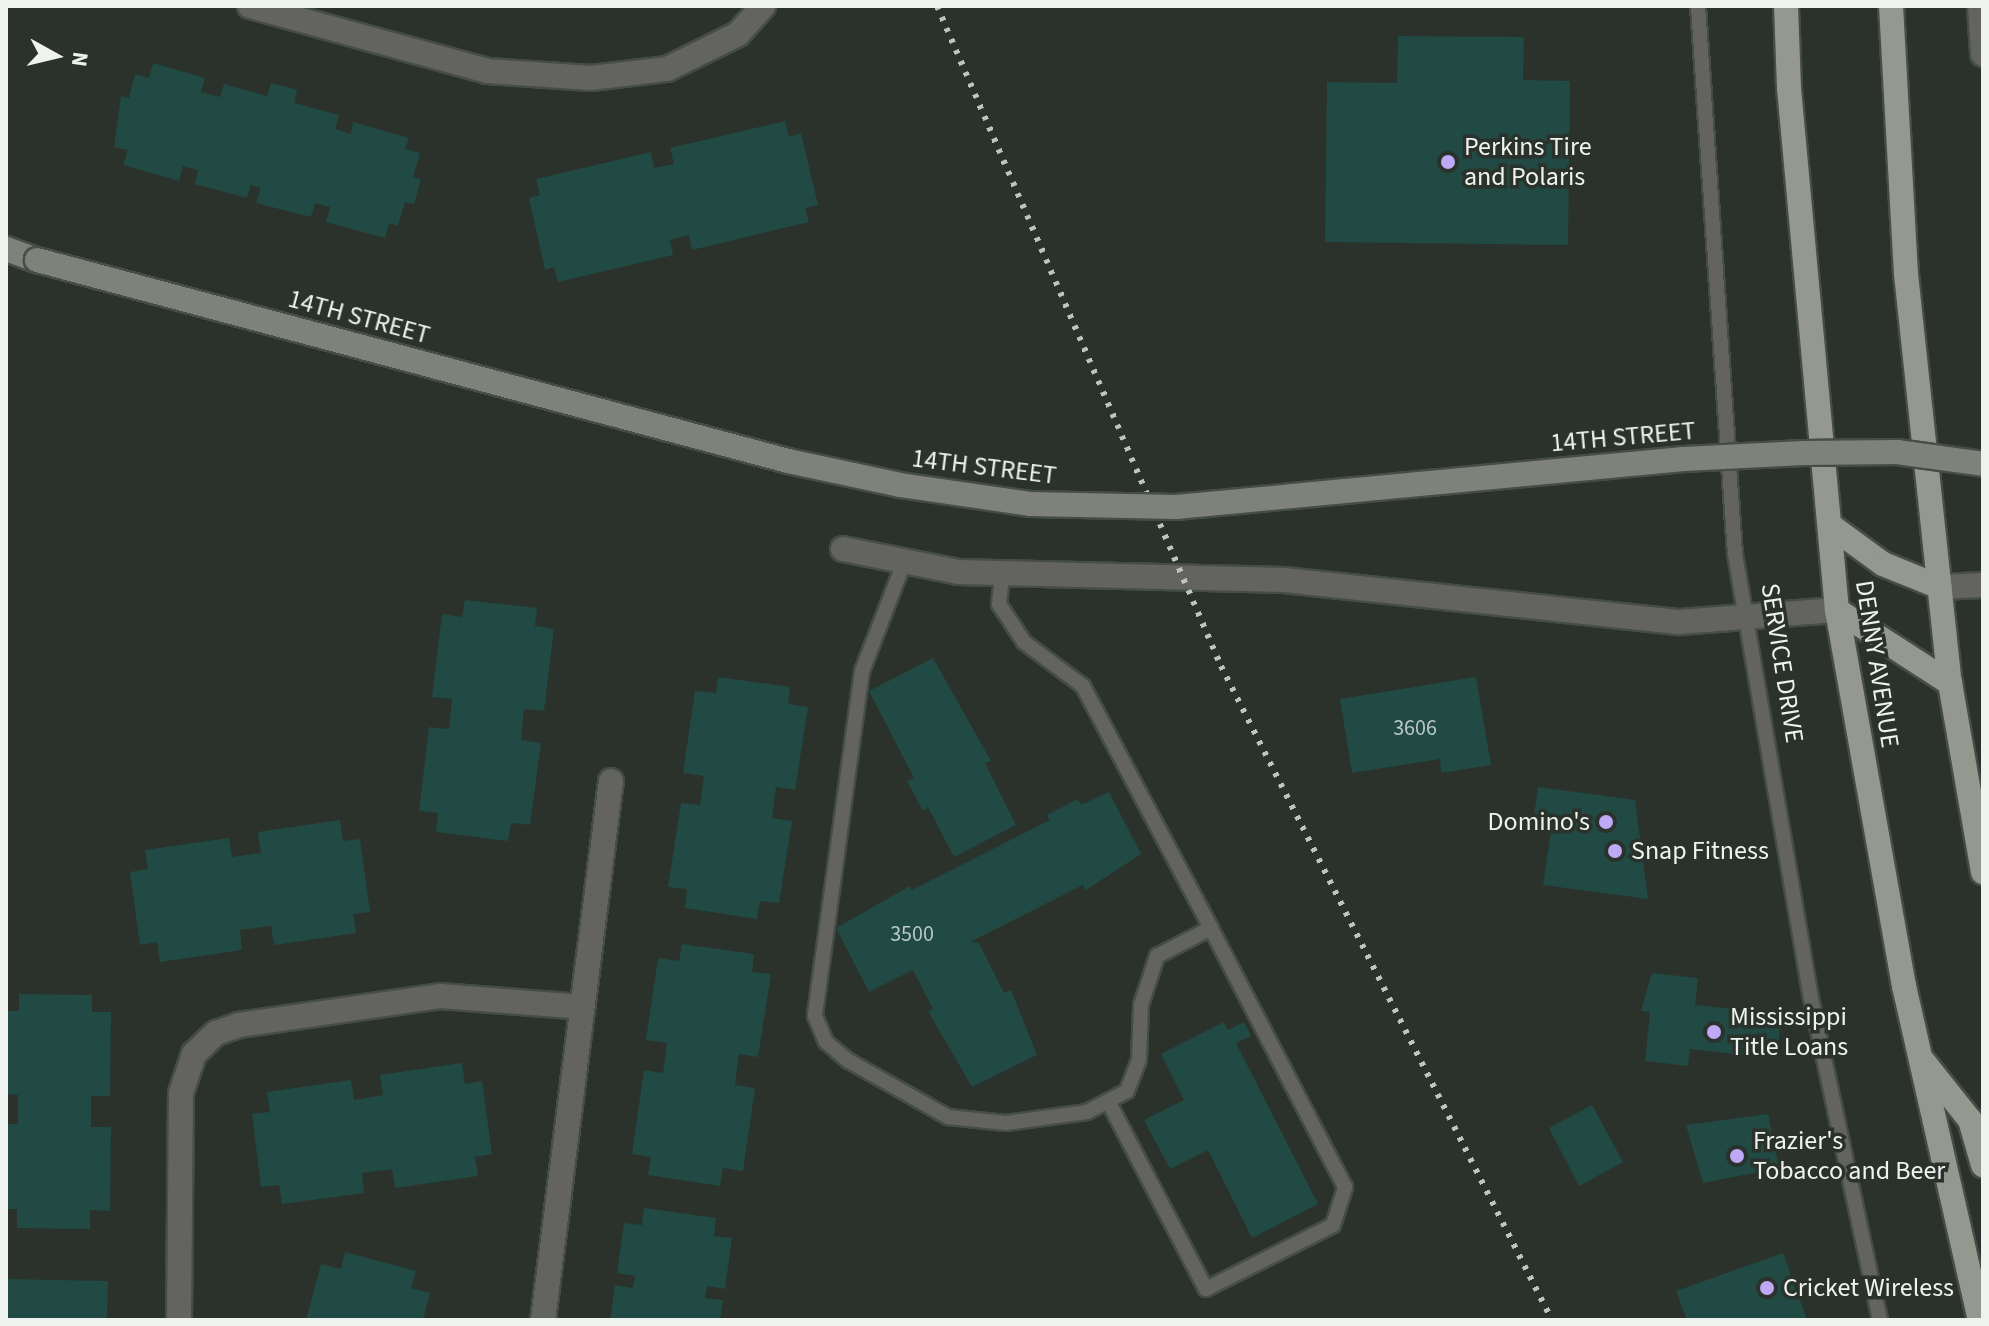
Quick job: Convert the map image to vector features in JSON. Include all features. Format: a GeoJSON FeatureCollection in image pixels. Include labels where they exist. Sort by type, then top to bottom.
{"type":"FeatureCollection","features":[{"type":"Feature","properties":{"kind":"main road","name":"DENNY AVENUE"},"geometry":{"type":"LineString","coordinates":[[1786,6],[1789,88],[1837,610],[1920,1056],[1980,1320]]}},
{"type":"Feature","properties":{"kind":"main road"},"geometry":{"type":"LineString","coordinates":[[1891,6],[1906,274],[1950,683],[1983,872]]}},
{"type":"Feature","properties":{"kind":"main road"},"geometry":{"type":"LineString","coordinates":[[1831,526],[1883,564],[1940,587]]}},
{"type":"Feature","properties":{"kind":"main road"},"geometry":{"type":"LineString","coordinates":[[1837,610],[1950,683]]}},
{"type":"Feature","properties":{"kind":"main road"},"geometry":{"type":"LineString","coordinates":[[1920,1056],[1970,1120],[1983,1165]]}},
{"type":"Feature","properties":{"kind":"street"},"geometry":{"type":"LineString","coordinates":[[250,6],[487,71],[591,78],[667,69],[738,34],[763,6]]}},
{"type":"Feature","properties":{"kind":"street"},"geometry":{"type":"LineString","coordinates":[[1980,6],[1983,54]]}},
{"type":"Feature","properties":{"kind":"street","name":"14TH STREET"},"geometry":{"type":"LineString","coordinates":[[6,249],[37,260],[788,461],[900,485],[1030,504],[1176,507],[1684,459],[1803,453],[1897,452],[1983,464]]}},
{"type":"Feature","properties":{"kind":"street"},"geometry":{"type":"LineString","coordinates":[[843,549],[903,565],[1002,574],[1284,580],[1680,622],[1745,614],[1837,610]]}},
{"type":"Feature","properties":{"kind":"street"},"geometry":{"type":"LineString","coordinates":[[1940,587],[1983,585]]}},
{"type":"Feature","properties":{"kind":"street"},"geometry":{"type":"LineString","coordinates":[[543,1320],[611,781]]}},
{"type":"Feature","properties":{"kind":"street"},"geometry":{"type":"LineString","coordinates":[[179,1320],[181,1093],[194,1054],[216,1033],[239,1025],[440,996],[582,1007]]}},
{"type":"Feature","properties":{"kind":"lane","name":"SERVICE DRIVE"},"geometry":{"type":"LineString","coordinates":[[1698,6],[1735,554],[1811,998],[1880,1320]]}},
{"type":"Feature","properties":{"kind":"lane"},"geometry":{"type":"LineString","coordinates":[[903,565],[862,671],[815,1016],[826,1042],[849,1061],[948,1117],[1006,1123],[1087,1112],[1127,1091],[1139,1060],[1141,1005],[1157,956],[1211,928]]}},
{"type":"Feature","properties":{"kind":"lane"},"geometry":{"type":"LineString","coordinates":[[1002,574],[999,604],[1024,642],[1083,686],[1345,1187],[1333,1225],[1206,1289],[1108,1101]]}},
{"type":"Feature","properties":{"kind":"building","name":"Perkins Tire and Polaris"},"geometry":{"type":"Polygon","coordinates":[[[1398,36],[1524,37],[1523,80],[1570,81],[1568,245],[1325,242],[1327,82],[1397,83],[1398,36]]]}},
{"type":"Feature","properties":{"kind":"building"},"geometry":{"type":"Polygon","coordinates":[[[153,63],[205,78],[201,92],[220,97],[224,84],[267,96],[271,83],[297,90],[294,103],[339,115],[335,129],[351,134],[353,122],[409,138],[405,149],[420,153],[413,177],[421,179],[414,204],[405,202],[398,226],[389,223],[385,238],[326,222],[330,207],[315,203],[311,217],[256,203],[261,188],[251,185],[247,198],[195,184],[198,170],[183,166],[179,181],[123,165],[128,150],[114,147],[121,96],[129,98],[135,74],[149,78],[153,63]]]}},
{"type":"Feature","properties":{"kind":"building"},"geometry":{"type":"Polygon","coordinates":[[[785,121],[789,137],[801,133],[818,205],[805,208],[809,222],[692,250],[689,235],[670,240],[673,255],[558,282],[554,267],[545,270],[529,198],[540,195],[536,179],[651,152],[654,168],[674,164],[670,148],[785,121]]]}},
{"type":"Feature","properties":{"kind":"building"},"geometry":{"type":"Polygon","coordinates":[[[465,600],[537,608],[535,626],[554,629],[544,711],[524,709],[521,740],[541,743],[530,825],[511,823],[508,841],[436,832],[438,813],[419,811],[429,727],[449,729],[452,699],[432,697],[442,614],[462,617],[465,600]]]}},
{"type":"Feature","properties":{"kind":"building"},"geometry":{"type":"Polygon","coordinates":[[[933,658],[991,761],[985,763],[1016,825],[954,857],[928,807],[923,811],[907,781],[914,778],[869,691],[933,658]]]}},
{"type":"Feature","properties":{"kind":"building"},"geometry":{"type":"Polygon","coordinates":[[[718,677],[790,687],[788,704],[808,707],[795,790],[776,787],[772,818],[792,821],[779,903],[760,901],[757,919],[685,908],[687,889],[668,887],[681,803],[700,805],[704,776],[683,773],[695,691],[716,693],[718,677]]]}},
{"type":"Feature","properties":{"kind":"building"},"geometry":{"type":"Polygon","coordinates":[[[1476,677],[1491,765],[1441,773],[1440,759],[1352,773],[1340,699],[1476,677]]]}},
{"type":"Feature","properties":{"kind":"building"},"geometry":{"type":"Polygon","coordinates":[[[1538,787],[1635,800],[1648,899],[1543,885],[1552,825],[1533,823],[1538,787]]]}},
{"type":"Feature","properties":{"kind":"building"},"geometry":{"type":"Polygon","coordinates":[[[1109,792],[1141,854],[1086,890],[1083,885],[970,942],[979,943],[1004,993],[1011,990],[1037,1055],[972,1087],[928,1011],[933,1009],[913,970],[869,992],[836,928],[910,886],[912,890],[1050,820],[1047,815],[1078,799],[1081,805],[1109,792]]]}},
{"type":"Feature","properties":{"kind":"building"},"geometry":{"type":"Polygon","coordinates":[[[340,820],[343,841],[360,839],[370,912],[353,914],[356,933],[274,945],[271,926],[240,930],[242,950],[160,962],[157,942],[140,945],[130,872],[148,869],[145,850],[229,838],[232,857],[261,853],[258,832],[340,820]]]}},
{"type":"Feature","properties":{"kind":"building"},"geometry":{"type":"Polygon","coordinates":[[[682,944],[754,954],[752,972],[771,974],[758,1057],[739,1054],[735,1085],[755,1088],[743,1171],[723,1168],[720,1186],[648,1175],[651,1157],[632,1154],[644,1070],[663,1073],[667,1043],[646,1040],[658,958],[679,961],[682,944]]]}},
{"type":"Feature","properties":{"kind":"building","name":"Mississippi Title Loans"},"geometry":{"type":"Polygon","coordinates":[[[1652,973],[1698,978],[1695,1005],[1781,1014],[1777,1059],[1690,1049],[1688,1066],[1645,1061],[1650,1012],[1641,1011],[1652,973]]]}},
{"type":"Feature","properties":{"kind":"building"},"geometry":{"type":"Polygon","coordinates":[[[19,994],[92,995],[92,1012],[111,1012],[110,1096],[91,1096],[91,1127],[111,1127],[110,1211],[90,1210],[90,1229],[17,1228],[17,1209],[6,1209],[6,1124],[18,1124],[18,1095],[6,1094],[6,1011],[19,1011],[19,994]]]}},
{"type":"Feature","properties":{"kind":"building"},"geometry":{"type":"Polygon","coordinates":[[[1224,1022],[1228,1030],[1244,1022],[1251,1036],[1236,1043],[1318,1204],[1252,1238],[1208,1150],[1170,1169],[1144,1120],[1184,1100],[1161,1054],[1224,1022]]]}},
{"type":"Feature","properties":{"kind":"building"},"geometry":{"type":"Polygon","coordinates":[[[462,1063],[465,1084],[482,1081],[492,1154],[475,1157],[478,1176],[395,1188],[392,1169],[362,1173],[364,1193],[282,1204],[279,1185],[261,1187],[252,1114],[270,1112],[267,1092],[351,1080],[354,1100],[383,1095],[380,1075],[462,1063]]]}},
{"type":"Feature","properties":{"kind":"building"},"geometry":{"type":"Polygon","coordinates":[[[1592,1105],[1623,1162],[1579,1186],[1549,1128],[1592,1105]]]}},
{"type":"Feature","properties":{"kind":"building","name":"Frazier's Tobacco and Beer"},"geometry":{"type":"Polygon","coordinates":[[[1768,1114],[1779,1168],[1703,1183],[1686,1125],[1768,1114]]]}},
{"type":"Feature","properties":{"kind":"building"},"geometry":{"type":"Polygon","coordinates":[[[644,1208],[716,1218],[714,1236],[732,1238],[725,1289],[707,1286],[705,1298],[723,1300],[720,1320],[610,1320],[615,1285],[633,1288],[635,1276],[617,1273],[624,1223],[642,1225],[644,1208]]]}},
{"type":"Feature","properties":{"kind":"building"},"geometry":{"type":"Polygon","coordinates":[[[345,1252],[416,1271],[411,1288],[430,1293],[423,1320],[306,1320],[321,1264],[341,1269],[345,1252]]]}},
{"type":"Feature","properties":{"kind":"building"},"geometry":{"type":"Polygon","coordinates":[[[1783,1253],[1807,1320],[1687,1320],[1676,1291],[1783,1253]]]}},
{"type":"Feature","properties":{"kind":"building"},"geometry":{"type":"Polygon","coordinates":[[[6,1279],[108,1281],[107,1320],[6,1320],[6,1279]]]}},
{"type":"Feature","properties":{"kind":"railway"},"geometry":{"type":"LineString","coordinates":[[937,6],[1221,666],[1552,1320]]}},
{"type":"Feature","properties":{"kind":"place","name":"Perkins Tire and Polaris"},"geometry":{"type":"Point","coordinates":[1448,162]}},
{"type":"Feature","properties":{"kind":"place","name":"Domino's"},"geometry":{"type":"Point","coordinates":[1606,822]}},
{"type":"Feature","properties":{"kind":"place","name":"Snap Fitness"},"geometry":{"type":"Point","coordinates":[1615,851]}},
{"type":"Feature","properties":{"kind":"place","name":"Mississippi Title Loans"},"geometry":{"type":"Point","coordinates":[1714,1032]}},
{"type":"Feature","properties":{"kind":"place","name":"Frazier's Tobacco and Beer"},"geometry":{"type":"Point","coordinates":[1737,1156]}},
{"type":"Feature","properties":{"kind":"place","name":"Cricket Wireless"},"geometry":{"type":"Point","coordinates":[1767,1288]}}]}
